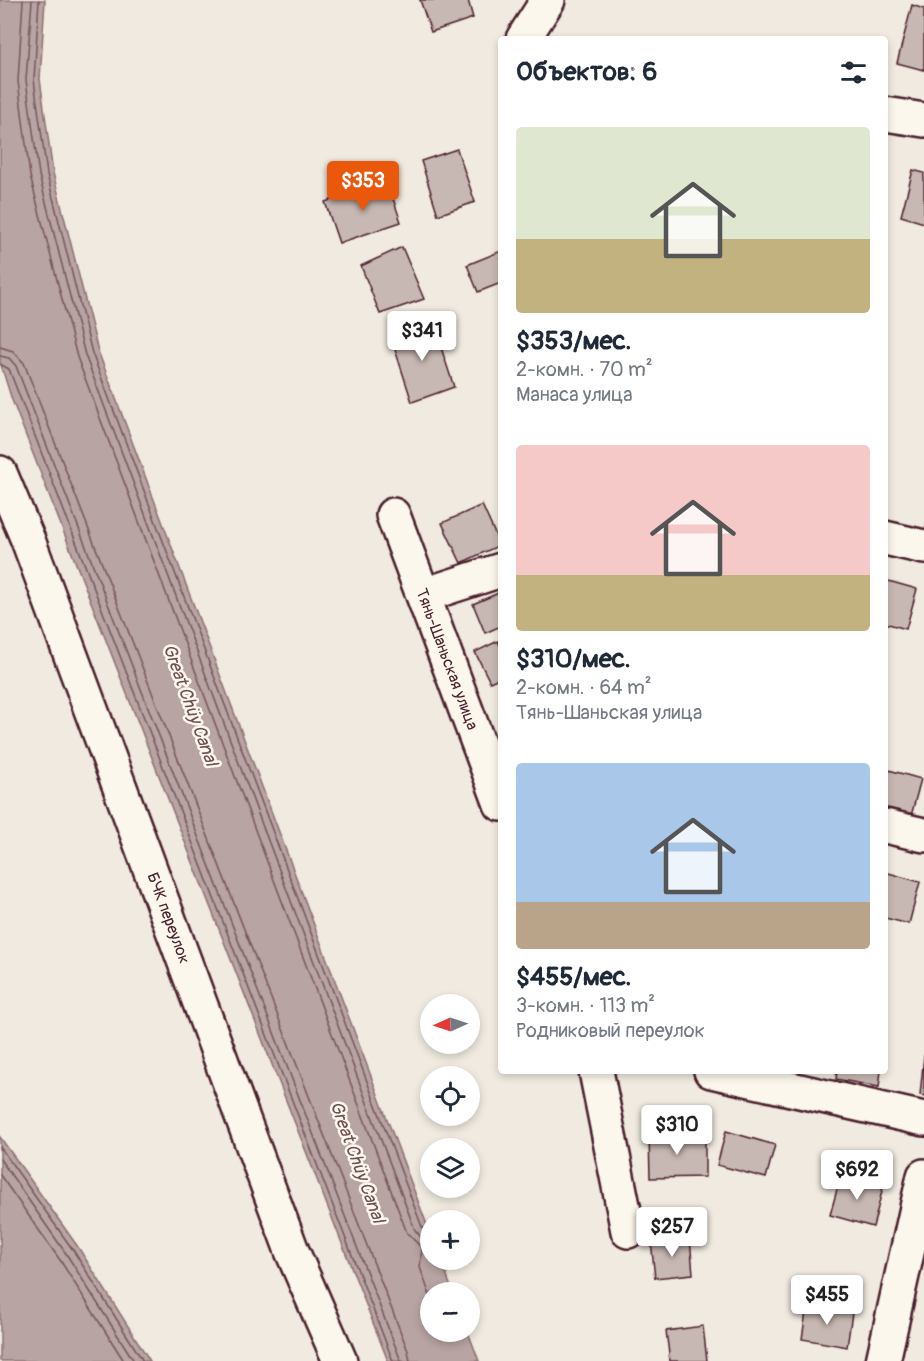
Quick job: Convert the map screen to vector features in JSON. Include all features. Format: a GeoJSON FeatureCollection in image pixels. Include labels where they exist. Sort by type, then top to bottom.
{"type":"FeatureCollection","features":[{"type":"Feature","properties":{"kind":"street"},"geometry":{"type":"LineString","coordinates":[[525,36],[548,0]]}},
{"type":"Feature","properties":{"kind":"street"},"geometry":{"type":"LineString","coordinates":[[888,114],[924,120]]}},
{"type":"Feature","properties":{"kind":"street","name":"БЧК переулок"},"geometry":{"type":"LineString","coordinates":[[0,473],[32,551],[292,1251],[340,1361]]}},
{"type":"Feature","properties":{"kind":"street","name":"Тянь-Шаньская улица"},"geometry":{"type":"LineString","coordinates":[[393,515],[498,796]]}},
{"type":"Feature","properties":{"kind":"street"},"geometry":{"type":"LineString","coordinates":[[888,539],[924,547]]}},
{"type":"Feature","properties":{"kind":"street"},"geometry":{"type":"LineString","coordinates":[[424,595],[498,571]]}},
{"type":"Feature","properties":{"kind":"street"},"geometry":{"type":"LineString","coordinates":[[888,827],[924,835]]}},
{"type":"Feature","properties":{"kind":"street"},"geometry":{"type":"LineString","coordinates":[[597,1074],[628,1231]]}},
{"type":"Feature","properties":{"kind":"street"},"geometry":{"type":"LineString","coordinates":[[724,1074],[924,1119]]}},
{"type":"Feature","properties":{"kind":"street"},"geometry":{"type":"LineString","coordinates":[[883,1361],[924,1176]]}},
{"type":"Feature","properties":{"kind":"water","name":"Great Chüy Canal"},"geometry":{"type":"Polygon","coordinates":[[[0,0],[45,0],[40,79],[53,173],[98,351],[421,1210],[420,1270],[445,1270],[449,1282],[420,1282],[420,1342],[472,1342],[479,1361],[388,1361],[12,400],[0,362],[0,0]]]}},
{"type":"Feature","properties":{"kind":"water"},"geometry":{"type":"Polygon","coordinates":[[[0,1137],[78,1247],[150,1361],[0,1361],[0,1137]]]}},
{"type":"Feature","properties":{"kind":"building"},"geometry":{"type":"Polygon","coordinates":[[[420,0],[468,0],[473,18],[431,32],[420,0]]]}},
{"type":"Feature","properties":{"kind":"building"},"geometry":{"type":"Polygon","coordinates":[[[912,5],[924,9],[924,70],[897,63],[912,5]]]}},
{"type":"Feature","properties":{"kind":"building"},"geometry":{"type":"Polygon","coordinates":[[[457,149],[475,202],[438,215],[421,161],[457,149]]]}},
{"type":"Feature","properties":{"kind":"building"},"geometry":{"type":"Polygon","coordinates":[[[913,170],[924,173],[924,223],[901,216],[913,170]]]}},
{"type":"Feature","properties":{"kind":"building"},"geometry":{"type":"Polygon","coordinates":[[[387,181],[401,222],[339,243],[325,202],[387,181]]]}},
{"type":"Feature","properties":{"kind":"building"},"geometry":{"type":"Polygon","coordinates":[[[402,247],[424,299],[380,314],[361,266],[402,247]]]}},
{"type":"Feature","properties":{"kind":"building"},"geometry":{"type":"Polygon","coordinates":[[[498,252],[498,284],[478,292],[467,265],[498,252]]]}},
{"type":"Feature","properties":{"kind":"building"},"geometry":{"type":"Polygon","coordinates":[[[433,323],[454,387],[412,402],[391,337],[433,323]]]}},
{"type":"Feature","properties":{"kind":"building"},"geometry":{"type":"Polygon","coordinates":[[[482,505],[498,541],[498,546],[461,563],[442,523],[482,505]]]}},
{"type":"Feature","properties":{"kind":"building"},"geometry":{"type":"Polygon","coordinates":[[[888,581],[917,589],[906,629],[888,624],[888,581]]]}},
{"type":"Feature","properties":{"kind":"building"},"geometry":{"type":"Polygon","coordinates":[[[498,593],[498,627],[485,633],[473,604],[498,593]]]}},
{"type":"Feature","properties":{"kind":"building"},"geometry":{"type":"Polygon","coordinates":[[[498,641],[498,678],[490,682],[475,652],[498,641]]]}},
{"type":"Feature","properties":{"kind":"building"},"geometry":{"type":"Polygon","coordinates":[[[889,770],[921,779],[911,816],[888,810],[889,770]]]}},
{"type":"Feature","properties":{"kind":"building"},"geometry":{"type":"Polygon","coordinates":[[[888,873],[920,882],[909,924],[888,919],[888,873]]]}},
{"type":"Feature","properties":{"kind":"building"},"geometry":{"type":"Polygon","coordinates":[[[924,1055],[924,1096],[920,1095],[924,1055]]]}},
{"type":"Feature","properties":{"kind":"building"},"geometry":{"type":"Polygon","coordinates":[[[837,1074],[881,1074],[879,1087],[836,1079],[837,1074]]]}},
{"type":"Feature","properties":{"kind":"building"},"geometry":{"type":"Polygon","coordinates":[[[726,1131],[775,1145],[766,1178],[717,1165],[726,1131]]]}},
{"type":"Feature","properties":{"kind":"building"},"geometry":{"type":"Polygon","coordinates":[[[705,1135],[705,1177],[650,1178],[649,1136],[705,1135]]]}},
{"type":"Feature","properties":{"kind":"building"},"geometry":{"type":"Polygon","coordinates":[[[841,1175],[883,1187],[873,1227],[830,1215],[841,1175]]]}},
{"type":"Feature","properties":{"kind":"building"},"geometry":{"type":"Polygon","coordinates":[[[690,1238],[693,1274],[655,1278],[651,1241],[690,1238]]]}},
{"type":"Feature","properties":{"kind":"building"},"geometry":{"type":"Polygon","coordinates":[[[807,1305],[852,1313],[847,1347],[802,1339],[807,1305]]]}},
{"type":"Feature","properties":{"kind":"building"},"geometry":{"type":"Polygon","coordinates":[[[703,1326],[707,1361],[670,1361],[666,1331],[703,1326]]]}}]}
